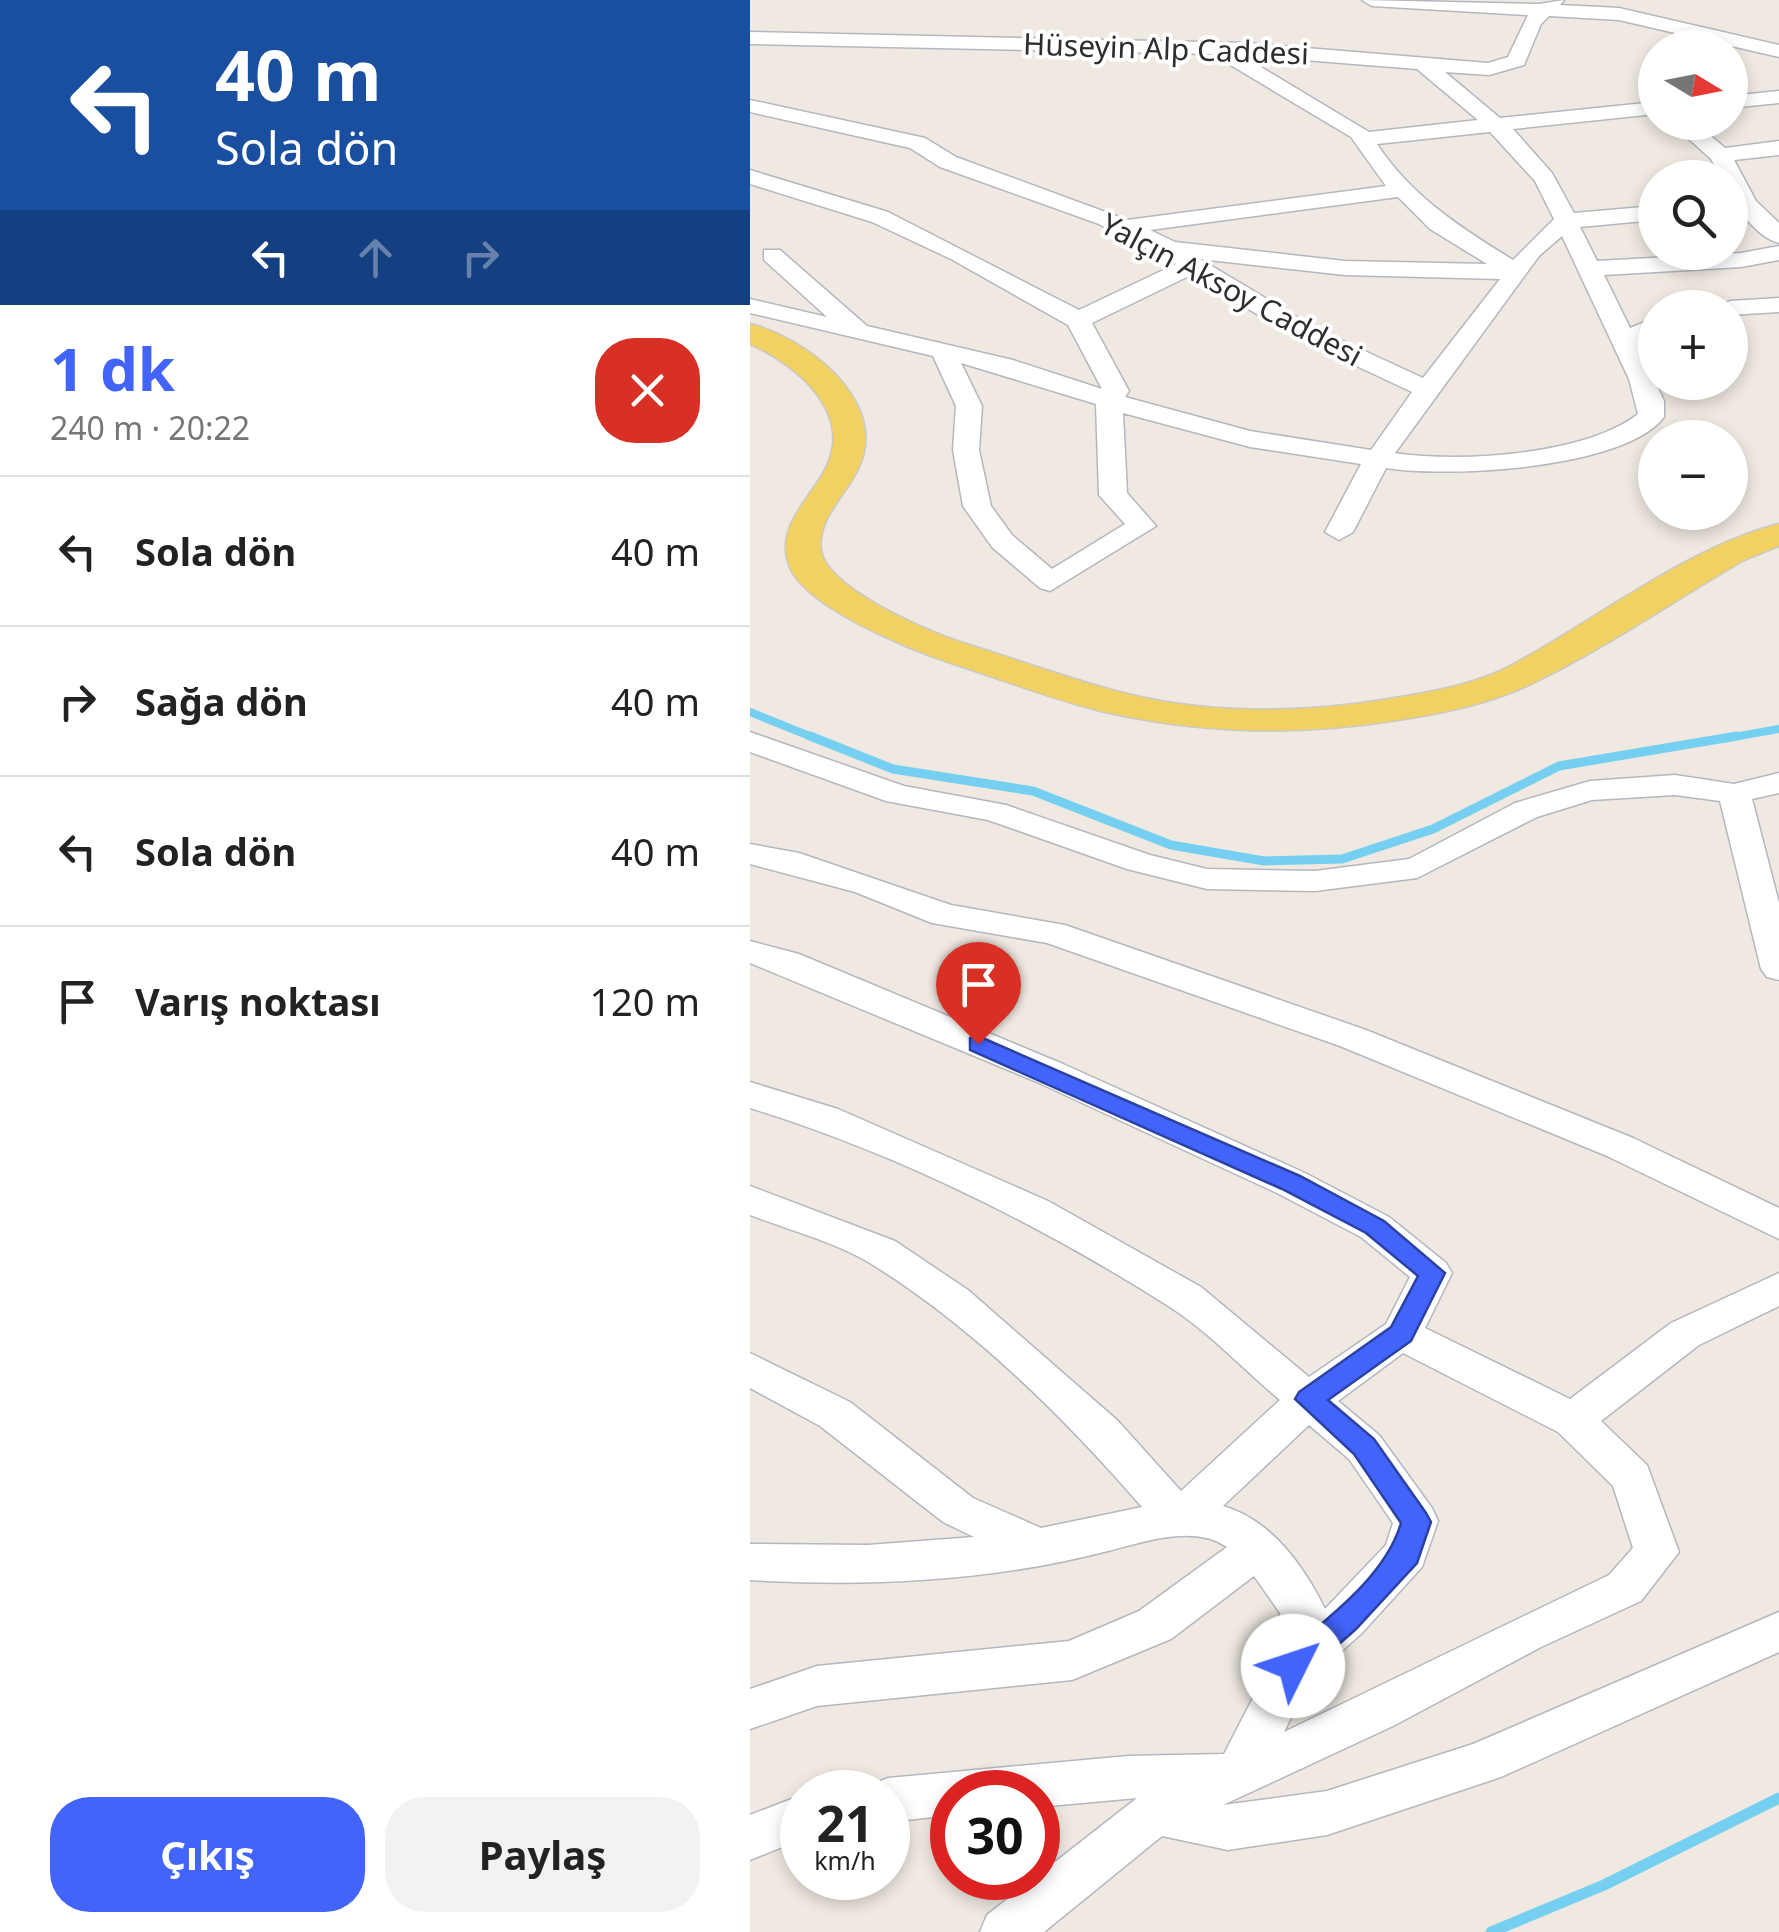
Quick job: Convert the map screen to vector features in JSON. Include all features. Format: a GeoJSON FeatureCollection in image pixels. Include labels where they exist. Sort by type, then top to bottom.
{"type":"FeatureCollection","features":[{"type":"Feature","properties":{"kind":"main road"},"geometry":{"type":"LineString","coordinates":[[750,333],[786,348],[823,379],[843,414],[848,451],[804,534],[806,566],[828,590],[930,644],[1110,702],[1237,722],[1330,720],[1446,701],[1521,675],[1717,560],[1779,534]]}},
{"type":"Feature","properties":{"kind":"street"},"geometry":{"type":"LineString","coordinates":[[1372,0],[1551,5],[1692,21],[1726,41],[1779,51]]}},
{"type":"Feature","properties":{"kind":"street","name":"Hüseyin Alp Caddesi"},"geometry":{"type":"LineString","coordinates":[[750,38],[1215,48],[1489,69],[1510,66],[1526,44],[1532,22],[1551,5]]}},
{"type":"Feature","properties":{"kind":"street"},"geometry":{"type":"LineString","coordinates":[[1215,48],[1363,139],[1383,170],[1438,224],[1516,272]]}},
{"type":"Feature","properties":{"kind":"street"},"geometry":{"type":"LineString","coordinates":[[750,306],[1004,365],[1234,435],[1377,460],[1424,466],[1530,458],[1592,446],[1634,431],[1651,417],[1651,401],[1566,220],[1560,197],[1496,125],[1422,63]]}},
{"type":"Feature","properties":{"kind":"street"},"geometry":{"type":"LineString","coordinates":[[1748,100],[1779,97]]}},
{"type":"Feature","properties":{"kind":"street","name":"Yalçın Aksoy Caddesi"},"geometry":{"type":"LineString","coordinates":[[750,106],[917,143],[948,162],[1123,227],[1182,257],[1308,334],[1427,389]]}},
{"type":"Feature","properties":{"kind":"street"},"geometry":{"type":"LineString","coordinates":[[1363,139],[1638,110]]}},
{"type":"Feature","properties":{"kind":"street"},"geometry":{"type":"LineString","coordinates":[[1702,140],[1722,160]]}},
{"type":"Feature","properties":{"kind":"street"},"geometry":{"type":"LineString","coordinates":[[1720,155],[1779,148]]}},
{"type":"Feature","properties":{"kind":"street"},"geometry":{"type":"LineString","coordinates":[[750,176],[817,190],[930,236],[1078,320],[1116,391],[1109,399],[1113,496],[1142,526],[1050,582],[1002,541],[978,506],[966,450],[969,406],[943,351]]}},
{"type":"Feature","properties":{"kind":"street"},"geometry":{"type":"LineString","coordinates":[[1123,227],[1403,190]]}},
{"type":"Feature","properties":{"kind":"street"},"geometry":{"type":"LineString","coordinates":[[1748,204],[1779,200]]}},
{"type":"Feature","properties":{"kind":"street"},"geometry":{"type":"LineString","coordinates":[[1748,212],[1779,236]]}},
{"type":"Feature","properties":{"kind":"street"},"geometry":{"type":"LineString","coordinates":[[1340,532],[1377,460],[1516,272],[1566,220],[1638,214]]}},
{"type":"Feature","properties":{"kind":"street"},"geometry":{"type":"LineString","coordinates":[[1588,269],[1740,260],[1779,253]]}},
{"type":"Feature","properties":{"kind":"street"},"geometry":{"type":"LineString","coordinates":[[772,255],[859,332]]}},
{"type":"Feature","properties":{"kind":"street"},"geometry":{"type":"LineString","coordinates":[[1078,320],[1182,257],[1345,268],[1516,272]]}},
{"type":"Feature","properties":{"kind":"street"},"geometry":{"type":"LineString","coordinates":[[1748,307],[1779,304]]}},
{"type":"Feature","properties":{"kind":"street"},"geometry":{"type":"LineString","coordinates":[[1624,341],[1638,334]]}},
{"type":"Feature","properties":{"kind":"street"},"geometry":{"type":"LineString","coordinates":[[750,740],[896,794],[995,812],[1139,862],[1207,879],[1315,881],[1417,868],[1526,810],[1590,791],[1675,785],[1734,794],[1779,783]]}},
{"type":"Feature","properties":{"kind":"street"},"geometry":{"type":"LineString","coordinates":[[1734,794],[1779,969]]}},
{"type":"Feature","properties":{"kind":"street"},"geometry":{"type":"LineString","coordinates":[[750,854],[787,860],[867,884],[944,914],[1053,933],[1354,1038],[1620,1147],[1779,1225]]}},
{"type":"Feature","properties":{"kind":"street"},"geometry":{"type":"LineString","coordinates":[[750,952],[787,962],[1050,1073],[1291,1183],[1375,1227],[1432,1273],[1401,1334],[1309,1399],[1180,1518]]}},
{"type":"Feature","properties":{"kind":"street"},"geometry":{"type":"LineString","coordinates":[[750,1095],[825,1118],[1034,1211],[1186,1298],[1364,1447],[1416,1522],[1406,1554],[1345,1620],[1293,1666]]}},
{"type":"Feature","properties":{"kind":"street"},"geometry":{"type":"LineString","coordinates":[[750,1200],[881,1251],[954,1302],[1103,1432],[1180,1518]]}},
{"type":"Feature","properties":{"kind":"street"},"geometry":{"type":"LineString","coordinates":[[1573,1420],[1685,1334],[1779,1288]]}},
{"type":"Feature","properties":{"kind":"street"},"geometry":{"type":"LineString","coordinates":[[1005,1932],[1155,1813],[1376,1712],[1525,1634],[1625,1588],[1657,1552],[1632,1477],[1573,1420],[1401,1334]]}},
{"type":"Feature","properties":{"kind":"street"},"geometry":{"type":"LineString","coordinates":[[750,1369],[835,1414],[958,1510],[1036,1546]]}},
{"type":"Feature","properties":{"kind":"street"},"geometry":{"type":"LineString","coordinates":[[754,1567],[889,1564],[1036,1546],[1180,1518],[1228,1526],[1272,1564],[1303,1610],[1293,1666],[1238,1775]]}},
{"type":"Feature","properties":{"kind":"street"},"geometry":{"type":"LineString","coordinates":[[750,1709],[817,1686],[1072,1660],[1155,1625],[1256,1550]]}},
{"type":"Feature","properties":{"kind":"street"},"geometry":{"type":"LineString","coordinates":[[1155,1813],[1228,1828],[1326,1813],[1484,1762],[1779,1631]]}},
{"type":"Feature","properties":{"kind":"street"},"geometry":{"type":"LineString","coordinates":[[910,1798],[1128,1777],[1238,1775]]}},
{"type":"Feature","properties":{"kind":"street"},"geometry":{"type":"LineString","coordinates":[[750,1838],[780,1826]]}},
{"type":"Feature","properties":{"kind":"waterway"},"geometry":{"type":"LineString","coordinates":[[750,712],[817,739]]}},
{"type":"Feature","properties":{"kind":"waterway"},"geometry":{"type":"LineString","coordinates":[[1722,739],[1779,729]]}},
{"type":"Feature","properties":{"kind":"waterway"},"geometry":{"type":"LineString","coordinates":[[810,736],[893,769],[1033,791],[1171,845],[1264,861],[1342,859],[1433,829],[1559,766],[1737,736]]}},
{"type":"Feature","properties":{"kind":"waterway"},"geometry":{"type":"LineString","coordinates":[[1491,1932],[1604,1885],[1779,1798]]}},
{"type":"Feature","properties":{"kind":"route"},"geometry":{"type":"LineString","coordinates":[[978,1044],[1291,1183],[1375,1227],[1432,1273],[1401,1334],[1309,1399],[1364,1447],[1416,1522],[1406,1554],[1345,1620],[1293,1666]]}}]}
